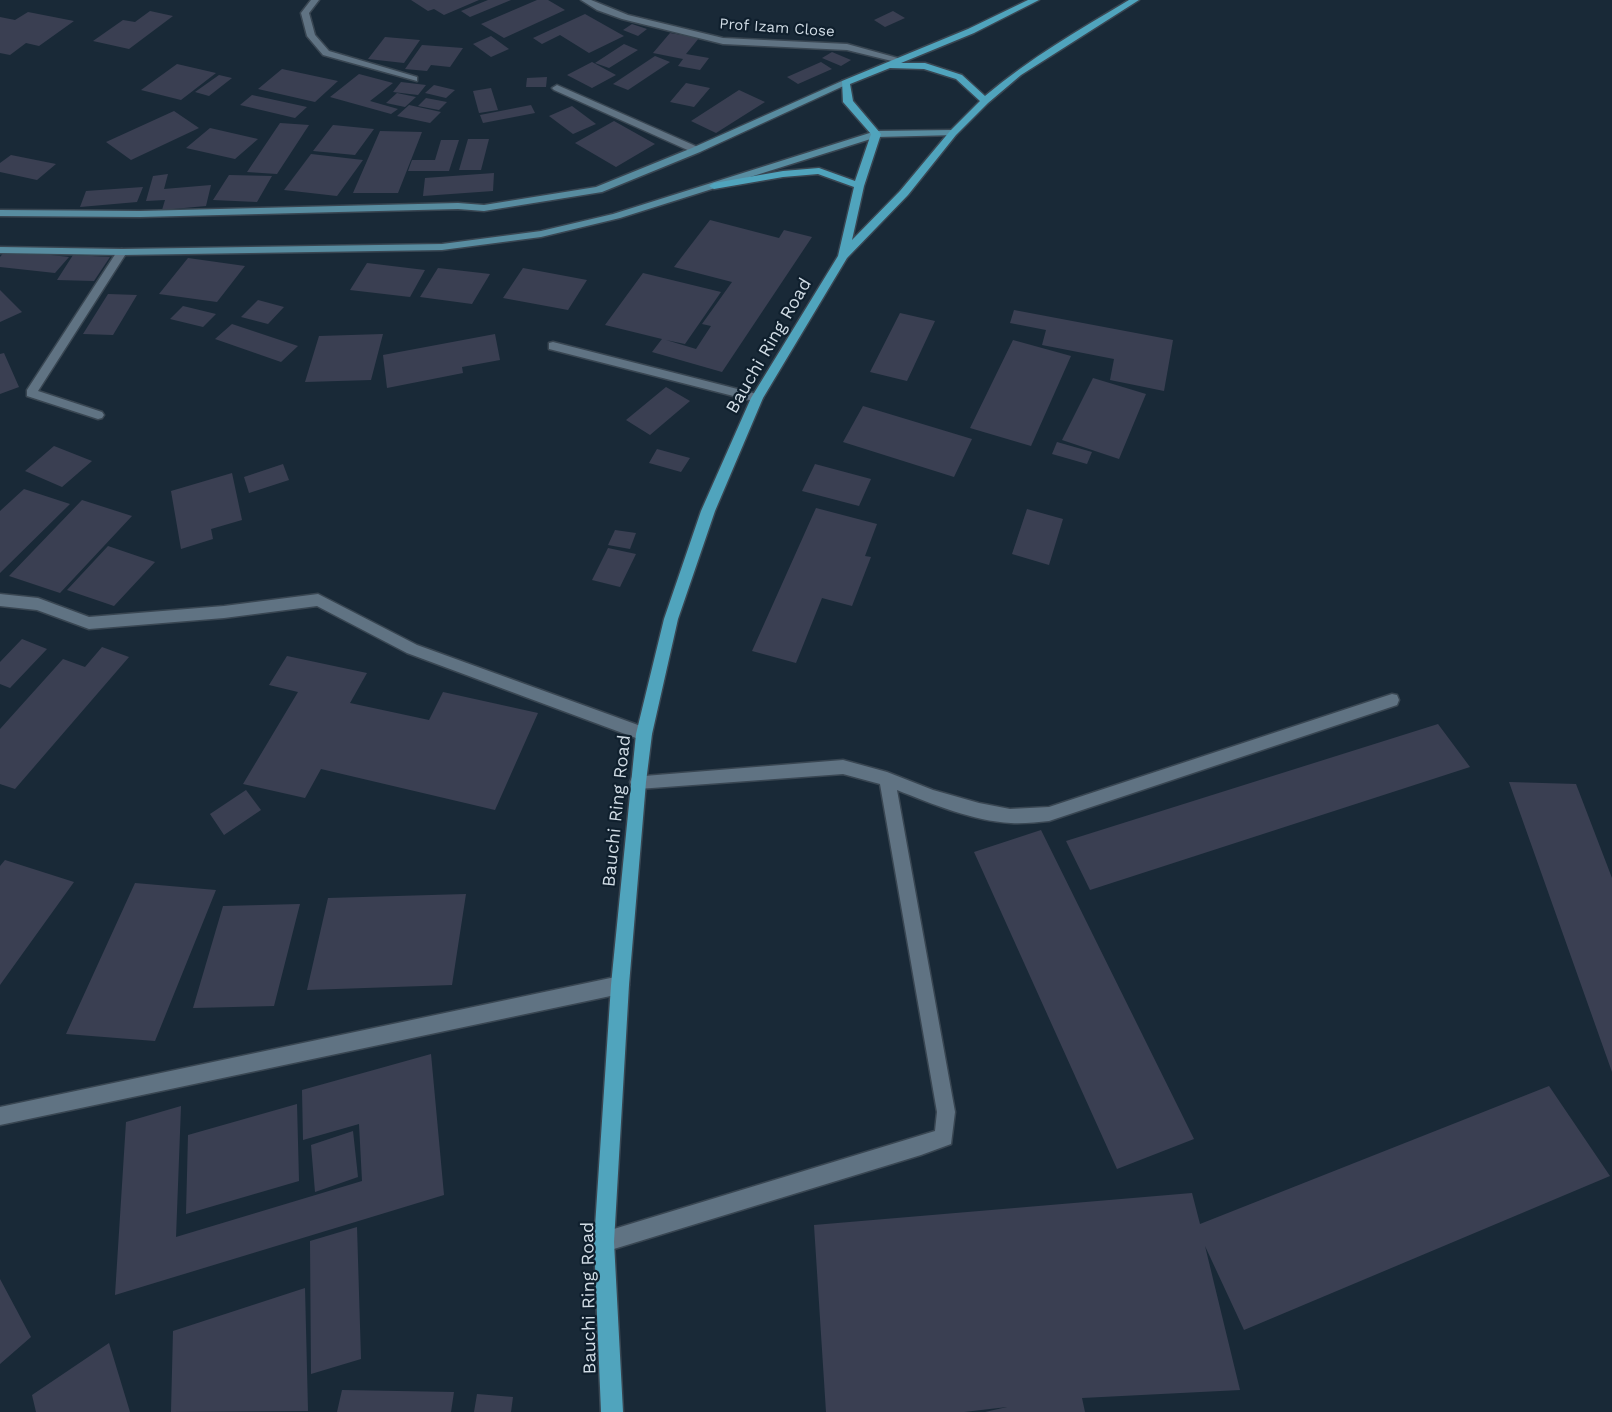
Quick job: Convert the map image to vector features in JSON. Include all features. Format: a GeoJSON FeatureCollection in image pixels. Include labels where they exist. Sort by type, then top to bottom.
{"type":"FeatureCollection","features":[{"type":"Feature","properties":{"kind":"main road"},"geometry":{"type":"LineString","coordinates":[[0,213],[140,214],[458,206],[484,208],[598,190],[696,150],[882,66],[971,31],[1032,0]]}},
{"type":"Feature","properties":{"kind":"main road","name":"Bauchi Ring Road"},"geometry":{"type":"LineString","coordinates":[[612,1412],[604,1242],[620,985],[638,782],[644,734],[671,619],[708,511],[757,398],[843,256],[904,194],[953,133],[985,100],[1046,54],[1135,0]]}},
{"type":"Feature","properties":{"kind":"main road"},"geometry":{"type":"LineString","coordinates":[[882,66],[926,66],[948,73],[959,77],[985,100]]}},
{"type":"Feature","properties":{"kind":"main road"},"geometry":{"type":"LineString","coordinates":[[845,83],[848,102],[876,134]]}},
{"type":"Feature","properties":{"kind":"main road"},"geometry":{"type":"LineString","coordinates":[[0,250],[122,252],[442,247],[542,234],[616,216],[876,134],[953,133]]}},
{"type":"Feature","properties":{"kind":"main road","name":"Bauchi Ring Road"},"geometry":{"type":"LineString","coordinates":[[843,256],[859,186],[876,134]]}},
{"type":"Feature","properties":{"kind":"main road"},"geometry":{"type":"LineString","coordinates":[[714,186],[783,174],[819,171],[859,186]]}},
{"type":"Feature","properties":{"kind":"street"},"geometry":{"type":"LineString","coordinates":[[315,0],[305,13],[311,36],[326,53],[414,79]]}},
{"type":"Feature","properties":{"kind":"street","name":"Prof Izam Close"},"geometry":{"type":"LineString","coordinates":[[585,0],[625,17],[723,41],[847,47],[900,60]]}},
{"type":"Feature","properties":{"kind":"street"},"geometry":{"type":"LineString","coordinates":[[557,88],[696,150]]}},
{"type":"Feature","properties":{"kind":"street"},"geometry":{"type":"LineString","coordinates":[[98,416],[31,393],[122,252]]}},
{"type":"Feature","properties":{"kind":"street"},"geometry":{"type":"LineString","coordinates":[[553,346],[757,398]]}},
{"type":"Feature","properties":{"kind":"street"},"geometry":{"type":"LineString","coordinates":[[0,600],[38,604],[89,623],[225,612],[318,600],[412,649],[644,734]]}},
{"type":"Feature","properties":{"kind":"street"},"geometry":{"type":"LineString","coordinates":[[638,782],[843,767],[887,779],[932,797],[979,810],[1010,816],[1049,814],[1392,700]]}},
{"type":"Feature","properties":{"kind":"street"},"geometry":{"type":"LineString","coordinates":[[604,1242],[921,1146],[944,1137],[946,1112],[887,779]]}},
{"type":"Feature","properties":{"kind":"street"},"geometry":{"type":"LineString","coordinates":[[0,1116],[620,985]]}},
{"type":"Feature","properties":{"kind":"building"},"geometry":{"type":"Polygon","coordinates":[[[411,0],[479,0],[444,15],[434,9],[428,11],[411,0]]]}},
{"type":"Feature","properties":{"kind":"building"},"geometry":{"type":"Polygon","coordinates":[[[488,0],[511,0],[470,17],[461,11],[488,0]]]}},
{"type":"Feature","properties":{"kind":"building"},"geometry":{"type":"Polygon","coordinates":[[[537,0],[548,0],[565,10],[504,38],[481,24],[537,0]]]}},
{"type":"Feature","properties":{"kind":"building"},"geometry":{"type":"Polygon","coordinates":[[[150,11],[173,16],[129,49],[93,41],[123,20],[135,22],[150,11]]]}},
{"type":"Feature","properties":{"kind":"building"},"geometry":{"type":"Polygon","coordinates":[[[893,11],[905,18],[885,27],[874,20],[893,11]]]}},
{"type":"Feature","properties":{"kind":"building"},"geometry":{"type":"Polygon","coordinates":[[[28,12],[74,21],[39,46],[26,43],[10,55],[0,53],[0,17],[15,20],[28,12]]]}},
{"type":"Feature","properties":{"kind":"building"},"geometry":{"type":"Polygon","coordinates":[[[585,14],[624,36],[589,53],[560,35],[542,44],[533,38],[585,14]]]}},
{"type":"Feature","properties":{"kind":"building"},"geometry":{"type":"Polygon","coordinates":[[[632,24],[647,29],[638,36],[623,30],[632,24]]]}},
{"type":"Feature","properties":{"kind":"building"},"geometry":{"type":"Polygon","coordinates":[[[670,33],[699,38],[686,54],[709,58],[700,70],[678,66],[683,59],[653,53],[670,33]]]}},
{"type":"Feature","properties":{"kind":"building"},"geometry":{"type":"Polygon","coordinates":[[[491,36],[509,49],[491,57],[473,44],[491,36]]]}},
{"type":"Feature","properties":{"kind":"building"},"geometry":{"type":"Polygon","coordinates":[[[385,37],[420,40],[404,63],[368,59],[385,37]]]}},
{"type":"Feature","properties":{"kind":"building"},"geometry":{"type":"Polygon","coordinates":[[[624,44],[638,50],[609,68],[595,63],[624,44]]]}},
{"type":"Feature","properties":{"kind":"building"},"geometry":{"type":"Polygon","coordinates":[[[422,45],[463,48],[450,67],[431,65],[427,71],[405,69],[422,45]]]}},
{"type":"Feature","properties":{"kind":"building"},"geometry":{"type":"Polygon","coordinates":[[[832,52],[851,60],[841,66],[822,58],[832,52]]]}},
{"type":"Feature","properties":{"kind":"building"},"geometry":{"type":"Polygon","coordinates":[[[655,56],[670,62],[628,90],[613,84],[655,56]]]}},
{"type":"Feature","properties":{"kind":"building"},"geometry":{"type":"Polygon","coordinates":[[[592,62],[616,75],[592,88],[567,75],[592,62]]]}},
{"type":"Feature","properties":{"kind":"building"},"geometry":{"type":"Polygon","coordinates":[[[821,62],[832,69],[798,84],[787,77],[821,62]]]}},
{"type":"Feature","properties":{"kind":"building"},"geometry":{"type":"Polygon","coordinates":[[[177,64],[216,73],[181,100],[141,90],[177,64]]]}},
{"type":"Feature","properties":{"kind":"building"},"geometry":{"type":"Polygon","coordinates":[[[282,69],[338,81],[315,102],[258,89],[282,69]]]}},
{"type":"Feature","properties":{"kind":"building"},"geometry":{"type":"Polygon","coordinates":[[[359,74],[393,83],[370,101],[398,109],[391,114],[330,97],[359,74]]]}},
{"type":"Feature","properties":{"kind":"building"},"geometry":{"type":"Polygon","coordinates":[[[219,75],[232,78],[209,96],[195,92],[219,75]]]}},
{"type":"Feature","properties":{"kind":"building"},"geometry":{"type":"Polygon","coordinates":[[[547,77],[546,87],[526,87],[527,78],[547,77]]]}},
{"type":"Feature","properties":{"kind":"building"},"geometry":{"type":"Polygon","coordinates":[[[401,82],[426,85],[418,95],[393,92],[401,82]]]}},
{"type":"Feature","properties":{"kind":"building"},"geometry":{"type":"Polygon","coordinates":[[[686,83],[710,88],[694,107],[670,102],[686,83]]]}},
{"type":"Feature","properties":{"kind":"building"},"geometry":{"type":"Polygon","coordinates":[[[434,85],[455,90],[446,98],[425,93],[434,85]]]}},
{"type":"Feature","properties":{"kind":"building"},"geometry":{"type":"Polygon","coordinates":[[[491,88],[498,110],[479,113],[473,91],[491,88]]]}},
{"type":"Feature","properties":{"kind":"building"},"geometry":{"type":"Polygon","coordinates":[[[739,90],[765,102],[716,133],[691,121],[739,90]]]}},
{"type":"Feature","properties":{"kind":"building"},"geometry":{"type":"Polygon","coordinates":[[[397,93],[416,97],[405,107],[386,103],[397,93]]]}},
{"type":"Feature","properties":{"kind":"building"},"geometry":{"type":"Polygon","coordinates":[[[252,95],[307,107],[295,118],[240,105],[252,95]]]}},
{"type":"Feature","properties":{"kind":"building"},"geometry":{"type":"Polygon","coordinates":[[[426,98],[447,102],[439,110],[418,106],[426,98]]]}},
{"type":"Feature","properties":{"kind":"building"},"geometry":{"type":"Polygon","coordinates":[[[409,105],[441,112],[430,123],[397,116],[409,105]]]}},
{"type":"Feature","properties":{"kind":"building"},"geometry":{"type":"Polygon","coordinates":[[[531,105],[535,113],[483,123],[480,115],[531,105]]]}},
{"type":"Feature","properties":{"kind":"building"},"geometry":{"type":"Polygon","coordinates":[[[572,106],[596,124],[573,134],[549,116],[572,106]]]}},
{"type":"Feature","properties":{"kind":"building"},"geometry":{"type":"Polygon","coordinates":[[[174,111],[199,128],[131,160],[106,142],[174,111]]]}},
{"type":"Feature","properties":{"kind":"building"},"geometry":{"type":"Polygon","coordinates":[[[614,121],[655,144],[616,167],[575,143],[614,121]]]}},
{"type":"Feature","properties":{"kind":"building"},"geometry":{"type":"Polygon","coordinates":[[[280,123],[309,125],[277,174],[247,172],[280,123]]]}},
{"type":"Feature","properties":{"kind":"building"},"geometry":{"type":"Polygon","coordinates":[[[333,125],[374,129],[355,155],[313,151],[333,125]]]}},
{"type":"Feature","properties":{"kind":"building"},"geometry":{"type":"Polygon","coordinates":[[[210,128],[258,139],[235,159],[186,148],[210,128]]]}},
{"type":"Feature","properties":{"kind":"building"},"geometry":{"type":"Polygon","coordinates":[[[380,131],[422,132],[398,193],[353,193],[380,131]]]}},
{"type":"Feature","properties":{"kind":"building"},"geometry":{"type":"Polygon","coordinates":[[[468,139],[489,139],[481,170],[459,170],[468,139]]]}},
{"type":"Feature","properties":{"kind":"building"},"geometry":{"type":"Polygon","coordinates":[[[441,140],[459,140],[449,171],[408,171],[412,160],[435,160],[441,140]]]}},
{"type":"Feature","properties":{"kind":"building"},"geometry":{"type":"Polygon","coordinates":[[[311,154],[363,160],[337,196],[284,190],[311,154]]]}},
{"type":"Feature","properties":{"kind":"building"},"geometry":{"type":"Polygon","coordinates":[[[11,155],[56,164],[37,180],[0,172],[0,163],[11,155]]]}},
{"type":"Feature","properties":{"kind":"building"},"geometry":{"type":"Polygon","coordinates":[[[494,173],[493,191],[423,196],[425,178],[494,173]]]}},
{"type":"Feature","properties":{"kind":"building"},"geometry":{"type":"Polygon","coordinates":[[[168,174],[164,189],[211,185],[206,206],[162,210],[165,200],[146,201],[153,176],[168,174]]]}},
{"type":"Feature","properties":{"kind":"building"},"geometry":{"type":"Polygon","coordinates":[[[229,175],[272,176],[257,202],[213,200],[229,175]]]}},
{"type":"Feature","properties":{"kind":"building"},"geometry":{"type":"Polygon","coordinates":[[[143,187],[137,202],[80,207],[86,191],[143,187]]]}},
{"type":"Feature","properties":{"kind":"building"},"geometry":{"type":"Polygon","coordinates":[[[710,220],[779,238],[784,230],[812,237],[722,372],[652,352],[662,339],[605,325],[643,273],[721,292],[685,344],[666,340],[696,349],[711,326],[702,324],[732,282],[674,267],[710,220]]]}},
{"type":"Feature","properties":{"kind":"building"},"geometry":{"type":"Polygon","coordinates":[[[6,250],[69,257],[55,273],[0,267],[0,257],[6,250]]]}},
{"type":"Feature","properties":{"kind":"building"},"geometry":{"type":"Polygon","coordinates":[[[73,255],[110,257],[94,281],[57,280],[73,255]]]}},
{"type":"Feature","properties":{"kind":"building"},"geometry":{"type":"Polygon","coordinates":[[[188,258],[245,266],[217,302],[159,294],[188,258]]]}},
{"type":"Feature","properties":{"kind":"building"},"geometry":{"type":"Polygon","coordinates":[[[367,263],[425,270],[410,297],[350,290],[367,263]]]}},
{"type":"Feature","properties":{"kind":"building"},"geometry":{"type":"Polygon","coordinates":[[[438,268],[490,274],[472,304],[420,297],[438,268]]]}},
{"type":"Feature","properties":{"kind":"building"},"geometry":{"type":"Polygon","coordinates":[[[523,268],[587,280],[568,310],[503,298],[523,268]]]}},
{"type":"Feature","properties":{"kind":"building"},"geometry":{"type":"Polygon","coordinates":[[[0,290],[22,312],[0,322],[0,290]]]}},
{"type":"Feature","properties":{"kind":"building"},"geometry":{"type":"Polygon","coordinates":[[[108,294],[137,295],[113,335],[83,334],[108,294]]]}},
{"type":"Feature","properties":{"kind":"building"},"geometry":{"type":"Polygon","coordinates":[[[258,300],[284,307],[268,324],[241,317],[258,300]]]}},
{"type":"Feature","properties":{"kind":"building"},"geometry":{"type":"Polygon","coordinates":[[[183,306],[216,314],[203,327],[170,319],[183,306]]]}},
{"type":"Feature","properties":{"kind":"building"},"geometry":{"type":"Polygon","coordinates":[[[1014,310],[1173,340],[1164,391],[1110,380],[1114,359],[1042,345],[1046,330],[1010,323],[1014,310]]]}},
{"type":"Feature","properties":{"kind":"building"},"geometry":{"type":"Polygon","coordinates":[[[900,313],[935,321],[907,381],[870,372],[900,313]]]}},
{"type":"Feature","properties":{"kind":"building"},"geometry":{"type":"Polygon","coordinates":[[[232,324],[298,346],[281,362],[215,339],[232,324]]]}},
{"type":"Feature","properties":{"kind":"building"},"geometry":{"type":"Polygon","coordinates":[[[383,334],[371,380],[305,382],[319,336],[383,334]]]}},
{"type":"Feature","properties":{"kind":"building"},"geometry":{"type":"Polygon","coordinates":[[[495,334],[500,360],[462,367],[463,373],[387,388],[383,355],[495,334]]]}},
{"type":"Feature","properties":{"kind":"building"},"geometry":{"type":"Polygon","coordinates":[[[1013,340],[1071,356],[1031,446],[970,428],[1013,340]]]}},
{"type":"Feature","properties":{"kind":"building"},"geometry":{"type":"Polygon","coordinates":[[[4,353],[19,387],[0,394],[0,354],[4,353]]]}},
{"type":"Feature","properties":{"kind":"building"},"geometry":{"type":"Polygon","coordinates":[[[1093,378],[1146,394],[1119,459],[1062,440],[1093,378]]]}},
{"type":"Feature","properties":{"kind":"building"},"geometry":{"type":"Polygon","coordinates":[[[666,387],[690,401],[650,435],[626,420],[666,387]]]}},
{"type":"Feature","properties":{"kind":"building"},"geometry":{"type":"Polygon","coordinates":[[[863,406],[972,439],[954,477],[843,442],[863,406]]]}},
{"type":"Feature","properties":{"kind":"building"},"geometry":{"type":"Polygon","coordinates":[[[1057,442],[1092,452],[1087,464],[1052,454],[1057,442]]]}},
{"type":"Feature","properties":{"kind":"building"},"geometry":{"type":"Polygon","coordinates":[[[54,446],[92,461],[62,487],[25,471],[54,446]]]}},
{"type":"Feature","properties":{"kind":"building"},"geometry":{"type":"Polygon","coordinates":[[[657,449],[690,458],[681,472],[649,463],[657,449]]]}},
{"type":"Feature","properties":{"kind":"building"},"geometry":{"type":"Polygon","coordinates":[[[283,464],[289,480],[249,493],[244,477],[283,464]]]}},
{"type":"Feature","properties":{"kind":"building"},"geometry":{"type":"Polygon","coordinates":[[[815,464],[871,479],[859,506],[802,491],[815,464]]]}},
{"type":"Feature","properties":{"kind":"building"},"geometry":{"type":"Polygon","coordinates":[[[232,473],[242,520],[211,529],[213,539],[181,549],[171,491],[232,473]]]}},
{"type":"Feature","properties":{"kind":"building"},"geometry":{"type":"Polygon","coordinates":[[[24,489],[70,504],[0,573],[0,511],[24,489]]]}},
{"type":"Feature","properties":{"kind":"building"},"geometry":{"type":"Polygon","coordinates":[[[82,500],[132,516],[60,593],[9,576],[82,500]]]}},
{"type":"Feature","properties":{"kind":"building"},"geometry":{"type":"Polygon","coordinates":[[[816,508],[877,524],[865,556],[871,557],[852,606],[822,598],[796,663],[752,651],[816,508]]]}},
{"type":"Feature","properties":{"kind":"building"},"geometry":{"type":"Polygon","coordinates":[[[1027,509],[1063,519],[1049,565],[1012,554],[1027,509]]]}},
{"type":"Feature","properties":{"kind":"building"},"geometry":{"type":"Polygon","coordinates":[[[615,530],[636,533],[630,549],[608,545],[615,530]]]}},
{"type":"Feature","properties":{"kind":"building"},"geometry":{"type":"Polygon","coordinates":[[[108,546],[155,562],[114,606],[67,590],[108,546]]]}},
{"type":"Feature","properties":{"kind":"building"},"geometry":{"type":"Polygon","coordinates":[[[608,548],[636,554],[620,587],[592,580],[608,548]]]}},
{"type":"Feature","properties":{"kind":"building"},"geometry":{"type":"Polygon","coordinates":[[[22,639],[47,649],[10,688],[0,684],[0,662],[22,639]]]}},
{"type":"Feature","properties":{"kind":"building"},"geometry":{"type":"Polygon","coordinates":[[[102,647],[129,657],[15,789],[0,784],[0,729],[63,659],[85,667],[102,647]]]}},
{"type":"Feature","properties":{"kind":"building"},"geometry":{"type":"Polygon","coordinates":[[[287,656],[367,673],[350,703],[429,720],[443,692],[538,713],[495,810],[321,769],[305,798],[243,784],[298,692],[269,685],[287,656]]]}},
{"type":"Feature","properties":{"kind":"building"},"geometry":{"type":"Polygon","coordinates":[[[1438,724],[1470,767],[1090,890],[1066,841],[1438,724]]]}},
{"type":"Feature","properties":{"kind":"building"},"geometry":{"type":"Polygon","coordinates":[[[1509,782],[1576,784],[1612,878],[1612,1072],[1509,782]]]}},
{"type":"Feature","properties":{"kind":"building"},"geometry":{"type":"Polygon","coordinates":[[[246,790],[261,810],[224,835],[210,814],[246,790]]]}},
{"type":"Feature","properties":{"kind":"building"},"geometry":{"type":"Polygon","coordinates":[[[1041,830],[1194,1139],[1117,1169],[974,852],[1041,830]]]}},
{"type":"Feature","properties":{"kind":"building"},"geometry":{"type":"Polygon","coordinates":[[[5,860],[74,882],[0,985],[0,866],[5,860]]]}},
{"type":"Feature","properties":{"kind":"building"},"geometry":{"type":"Polygon","coordinates":[[[135,883],[216,890],[155,1041],[66,1034],[135,883]]]}},
{"type":"Feature","properties":{"kind":"building"},"geometry":{"type":"Polygon","coordinates":[[[466,894],[452,985],[307,990],[328,898],[466,894]]]}},
{"type":"Feature","properties":{"kind":"building"},"geometry":{"type":"Polygon","coordinates":[[[300,904],[274,1006],[193,1008],[223,906],[300,904]]]}},
{"type":"Feature","properties":{"kind":"building"},"geometry":{"type":"Polygon","coordinates":[[[431,1054],[444,1195],[115,1295],[126,1122],[181,1106],[176,1237],[362,1181],[359,1124],[303,1140],[302,1090],[431,1054]]]}},
{"type":"Feature","properties":{"kind":"building"},"geometry":{"type":"Polygon","coordinates":[[[1549,1086],[1610,1176],[1244,1330],[1205,1246],[1240,1390],[1082,1398],[1085,1412],[985,1412],[1007,1407],[964,1412],[826,1412],[814,1225],[1192,1193],[1200,1224],[1549,1086]]]}},
{"type":"Feature","properties":{"kind":"building"},"geometry":{"type":"Polygon","coordinates":[[[297,1104],[299,1181],[186,1214],[188,1135],[297,1104]]]}},
{"type":"Feature","properties":{"kind":"building"},"geometry":{"type":"Polygon","coordinates":[[[353,1131],[358,1177],[315,1192],[311,1145],[353,1131]]]}},
{"type":"Feature","properties":{"kind":"building"},"geometry":{"type":"Polygon","coordinates":[[[357,1227],[361,1359],[311,1374],[310,1241],[357,1227]]]}},
{"type":"Feature","properties":{"kind":"building"},"geometry":{"type":"Polygon","coordinates":[[[0,1279],[31,1337],[0,1364],[0,1279]]]}},
{"type":"Feature","properties":{"kind":"building"},"geometry":{"type":"Polygon","coordinates":[[[305,1288],[308,1411],[171,1412],[173,1331],[305,1288]]]}},
{"type":"Feature","properties":{"kind":"building"},"geometry":{"type":"Polygon","coordinates":[[[109,1343],[130,1412],[36,1412],[32,1395],[109,1343]]]}},
{"type":"Feature","properties":{"kind":"building"},"geometry":{"type":"Polygon","coordinates":[[[342,1390],[454,1392],[451,1412],[337,1412],[342,1390]]]}},
{"type":"Feature","properties":{"kind":"building"},"geometry":{"type":"Polygon","coordinates":[[[477,1394],[513,1397],[511,1412],[474,1412],[477,1394]]]}}]}
